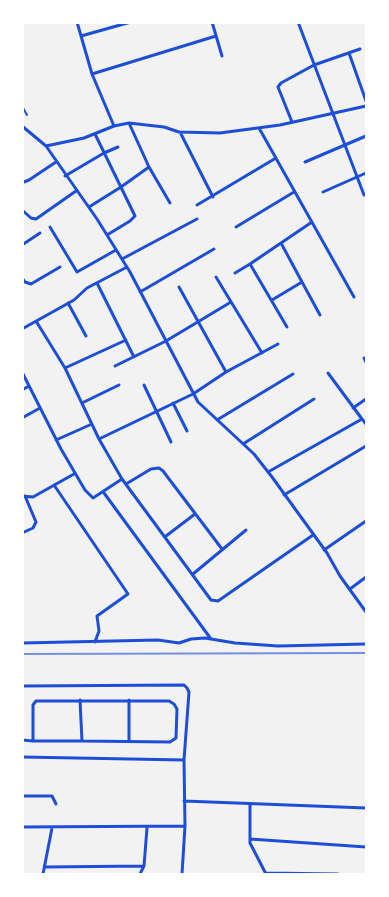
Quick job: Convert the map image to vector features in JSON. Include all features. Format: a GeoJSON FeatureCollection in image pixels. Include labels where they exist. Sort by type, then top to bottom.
{"type":"FeatureCollection","features":[{"type":"Feature","properties":{"kind":"street"},"geometry":{"type":"LineString","coordinates":[[78,22],[92,74],[114,126]]}},
{"type":"Feature","properties":{"kind":"street"},"geometry":{"type":"LineString","coordinates":[[81,36],[131,22]]}},
{"type":"Feature","properties":{"kind":"street"},"geometry":{"type":"LineString","coordinates":[[212,22],[222,56]]}},
{"type":"Feature","properties":{"kind":"street"},"geometry":{"type":"LineString","coordinates":[[298,22],[364,194]]}},
{"type":"Feature","properties":{"kind":"street"},"geometry":{"type":"LineString","coordinates":[[92,74],[216,36]]}},
{"type":"Feature","properties":{"kind":"street"},"geometry":{"type":"LineString","coordinates":[[292,122],[278,87],[280,83],[314,65],[360,49]]}},
{"type":"Feature","properties":{"kind":"street"},"geometry":{"type":"LineString","coordinates":[[349,53],[366,101]]}},
{"type":"Feature","properties":{"kind":"street"},"geometry":{"type":"LineString","coordinates":[[46,146],[84,138],[129,122],[164,127],[180,132],[220,133],[292,122],[366,106]]}},
{"type":"Feature","properties":{"kind":"street"},"geometry":{"type":"LineString","coordinates":[[129,122],[149,167],[170,204]]}},
{"type":"Feature","properties":{"kind":"street"},"geometry":{"type":"LineString","coordinates":[[22,126],[46,146],[107,235],[127,267],[192,394],[198,402],[254,454],[324,550],[366,612]]}},
{"type":"Feature","properties":{"kind":"street"},"geometry":{"type":"LineString","coordinates":[[259,128],[354,297]]}},
{"type":"Feature","properties":{"kind":"street"},"geometry":{"type":"LineString","coordinates":[[180,132],[213,197]]}},
{"type":"Feature","properties":{"kind":"street"},"geometry":{"type":"LineString","coordinates":[[95,134],[135,216],[107,235]]}},
{"type":"Feature","properties":{"kind":"street"},"geometry":{"type":"LineString","coordinates":[[305,162],[366,136]]}},
{"type":"Feature","properties":{"kind":"street"},"geometry":{"type":"LineString","coordinates":[[65,176],[118,147]]}},
{"type":"Feature","properties":{"kind":"street"},"geometry":{"type":"LineString","coordinates":[[197,205],[276,158]]}},
{"type":"Feature","properties":{"kind":"street"},"geometry":{"type":"LineString","coordinates":[[23,181],[29,180],[56,162]]}},
{"type":"Feature","properties":{"kind":"street"},"geometry":{"type":"LineString","coordinates":[[89,207],[121,188],[149,167]]}},
{"type":"Feature","properties":{"kind":"street"},"geometry":{"type":"LineString","coordinates":[[323,192],[366,173]]}},
{"type":"Feature","properties":{"kind":"street"},"geometry":{"type":"LineString","coordinates":[[22,210],[31,218],[36,219],[76,191]]}},
{"type":"Feature","properties":{"kind":"street"},"geometry":{"type":"LineString","coordinates":[[236,227],[294,192]]}},
{"type":"Feature","properties":{"kind":"street"},"geometry":{"type":"LineString","coordinates":[[122,259],[197,219]]}},
{"type":"Feature","properties":{"kind":"street"},"geometry":{"type":"LineString","coordinates":[[235,273],[312,222]]}},
{"type":"Feature","properties":{"kind":"street"},"geometry":{"type":"LineString","coordinates":[[50,227],[77,272],[116,250]]}},
{"type":"Feature","properties":{"kind":"street"},"geometry":{"type":"LineString","coordinates":[[22,245],[40,233]]}},
{"type":"Feature","properties":{"kind":"street"},"geometry":{"type":"LineString","coordinates":[[281,243],[320,315]]}},
{"type":"Feature","properties":{"kind":"street"},"geometry":{"type":"LineString","coordinates":[[140,292],[214,249]]}},
{"type":"Feature","properties":{"kind":"street"},"geometry":{"type":"LineString","coordinates":[[250,264],[287,327]]}},
{"type":"Feature","properties":{"kind":"street"},"geometry":{"type":"LineString","coordinates":[[22,278],[25,282],[31,284],[60,267]]}},
{"type":"Feature","properties":{"kind":"street"},"geometry":{"type":"LineString","coordinates":[[22,330],[68,304],[96,283],[127,267]]}},
{"type":"Feature","properties":{"kind":"street"},"geometry":{"type":"LineString","coordinates":[[216,276],[262,353]]}},
{"type":"Feature","properties":{"kind":"street"},"geometry":{"type":"LineString","coordinates":[[272,300],[302,282]]}},
{"type":"Feature","properties":{"kind":"street"},"geometry":{"type":"LineString","coordinates":[[96,283],[134,357]]}},
{"type":"Feature","properties":{"kind":"street"},"geometry":{"type":"LineString","coordinates":[[178,287],[226,372]]}},
{"type":"Feature","properties":{"kind":"street"},"geometry":{"type":"LineString","coordinates":[[115,366],[166,341],[232,302]]}},
{"type":"Feature","properties":{"kind":"street"},"geometry":{"type":"LineString","coordinates":[[68,304],[86,336]]}},
{"type":"Feature","properties":{"kind":"street"},"geometry":{"type":"LineString","coordinates":[[36,321],[65,368],[92,424],[122,479],[166,536],[208,597],[214,602],[312,535]]}},
{"type":"Feature","properties":{"kind":"street"},"geometry":{"type":"LineString","coordinates":[[65,368],[126,340]]}},
{"type":"Feature","properties":{"kind":"street"},"geometry":{"type":"LineString","coordinates":[[100,439],[192,394],[226,372],[278,344]]}},
{"type":"Feature","properties":{"kind":"street"},"geometry":{"type":"LineString","coordinates":[[22,372],[74,474],[85,490],[93,498],[104,493],[122,479]]}},
{"type":"Feature","properties":{"kind":"street"},"geometry":{"type":"LineString","coordinates":[[328,373],[366,424]]}},
{"type":"Feature","properties":{"kind":"street"},"geometry":{"type":"LineString","coordinates":[[217,420],[293,374]]}},
{"type":"Feature","properties":{"kind":"street"},"geometry":{"type":"LineString","coordinates":[[82,403],[118,385]]}},
{"type":"Feature","properties":{"kind":"street"},"geometry":{"type":"LineString","coordinates":[[144,385],[171,442]]}},
{"type":"Feature","properties":{"kind":"street"},"geometry":{"type":"LineString","coordinates":[[22,390],[29,386]]}},
{"type":"Feature","properties":{"kind":"street"},"geometry":{"type":"LineString","coordinates":[[353,408],[366,398]]}},
{"type":"Feature","properties":{"kind":"street"},"geometry":{"type":"LineString","coordinates":[[243,444],[314,399]]}},
{"type":"Feature","properties":{"kind":"street"},"geometry":{"type":"LineString","coordinates":[[173,403],[187,431]]}},
{"type":"Feature","properties":{"kind":"street"},"geometry":{"type":"LineString","coordinates":[[22,418],[40,408]]}},
{"type":"Feature","properties":{"kind":"street"},"geometry":{"type":"LineString","coordinates":[[268,472],[362,419]]}},
{"type":"Feature","properties":{"kind":"street"},"geometry":{"type":"LineString","coordinates":[[56,440],[92,424]]}},
{"type":"Feature","properties":{"kind":"street"},"geometry":{"type":"LineString","coordinates":[[284,495],[366,446]]}},
{"type":"Feature","properties":{"kind":"street"},"geometry":{"type":"LineString","coordinates":[[126,484],[152,469],[159,468],[222,549]]}},
{"type":"Feature","properties":{"kind":"street"},"geometry":{"type":"LineString","coordinates":[[24,496],[33,497],[74,474]]}},
{"type":"Feature","properties":{"kind":"street"},"geometry":{"type":"LineString","coordinates":[[54,485],[128,594],[97,616],[99,631],[95,642]]}},
{"type":"Feature","properties":{"kind":"street"},"geometry":{"type":"LineString","coordinates":[[104,493],[212,640]]}},
{"type":"Feature","properties":{"kind":"street"},"geometry":{"type":"LineString","coordinates":[[22,533],[33,528],[36,522],[24,496]]}},
{"type":"Feature","properties":{"kind":"street"},"geometry":{"type":"LineString","coordinates":[[166,536],[195,514]]}},
{"type":"Feature","properties":{"kind":"street"},"geometry":{"type":"LineString","coordinates":[[324,550],[366,521]]}},
{"type":"Feature","properties":{"kind":"street"},"geometry":{"type":"LineString","coordinates":[[193,574],[246,530]]}},
{"type":"Feature","properties":{"kind":"street"},"geometry":{"type":"LineString","coordinates":[[350,589],[366,577]]}},
{"type":"Feature","properties":{"kind":"street"},"geometry":{"type":"LineString","coordinates":[[22,644],[158,640],[179,643],[191,639],[205,638],[278,646],[366,644]]}},
{"type":"Feature","properties":{"kind":"street"},"geometry":{"type":"LineString","coordinates":[[22,686],[184,685],[189,692],[184,760],[185,826],[182,874]]}},
{"type":"Feature","properties":{"kind":"street"},"geometry":{"type":"LineString","coordinates":[[80,700],[82,741]]}},
{"type":"Feature","properties":{"kind":"street"},"geometry":{"type":"LineString","coordinates":[[129,700],[129,741]]}},
{"type":"Feature","properties":{"kind":"street"},"geometry":{"type":"LineString","coordinates":[[22,740],[129,741],[174,740],[176,738],[176,709],[174,704],[169,701],[36,701],[33,705],[33,740]]}},
{"type":"Feature","properties":{"kind":"street"},"geometry":{"type":"LineString","coordinates":[[22,757],[184,760]]}},
{"type":"Feature","properties":{"kind":"street"},"geometry":{"type":"LineString","coordinates":[[22,796],[52,796],[56,804]]}},
{"type":"Feature","properties":{"kind":"street"},"geometry":{"type":"LineString","coordinates":[[184,801],[366,808]]}},
{"type":"Feature","properties":{"kind":"street"},"geometry":{"type":"LineString","coordinates":[[250,804],[250,843],[265,874],[338,874]]}},
{"type":"Feature","properties":{"kind":"street"},"geometry":{"type":"LineString","coordinates":[[22,827],[147,828],[185,826]]}},
{"type":"Feature","properties":{"kind":"street"},"geometry":{"type":"LineString","coordinates":[[43,874],[52,828]]}},
{"type":"Feature","properties":{"kind":"street"},"geometry":{"type":"LineString","coordinates":[[140,874],[144,866],[147,828]]}},
{"type":"Feature","properties":{"kind":"street"},"geometry":{"type":"LineString","coordinates":[[250,839],[366,847]]}},
{"type":"Feature","properties":{"kind":"street"},"geometry":{"type":"LineString","coordinates":[[45,867],[144,866]]}},
{"type":"Feature","properties":{"kind":"lane"},"geometry":{"type":"LineString","coordinates":[[22,106],[27,115]]}},
{"type":"Feature","properties":{"kind":"railway"},"geometry":{"type":"LineString","coordinates":[[22,654],[366,653]]}}]}
